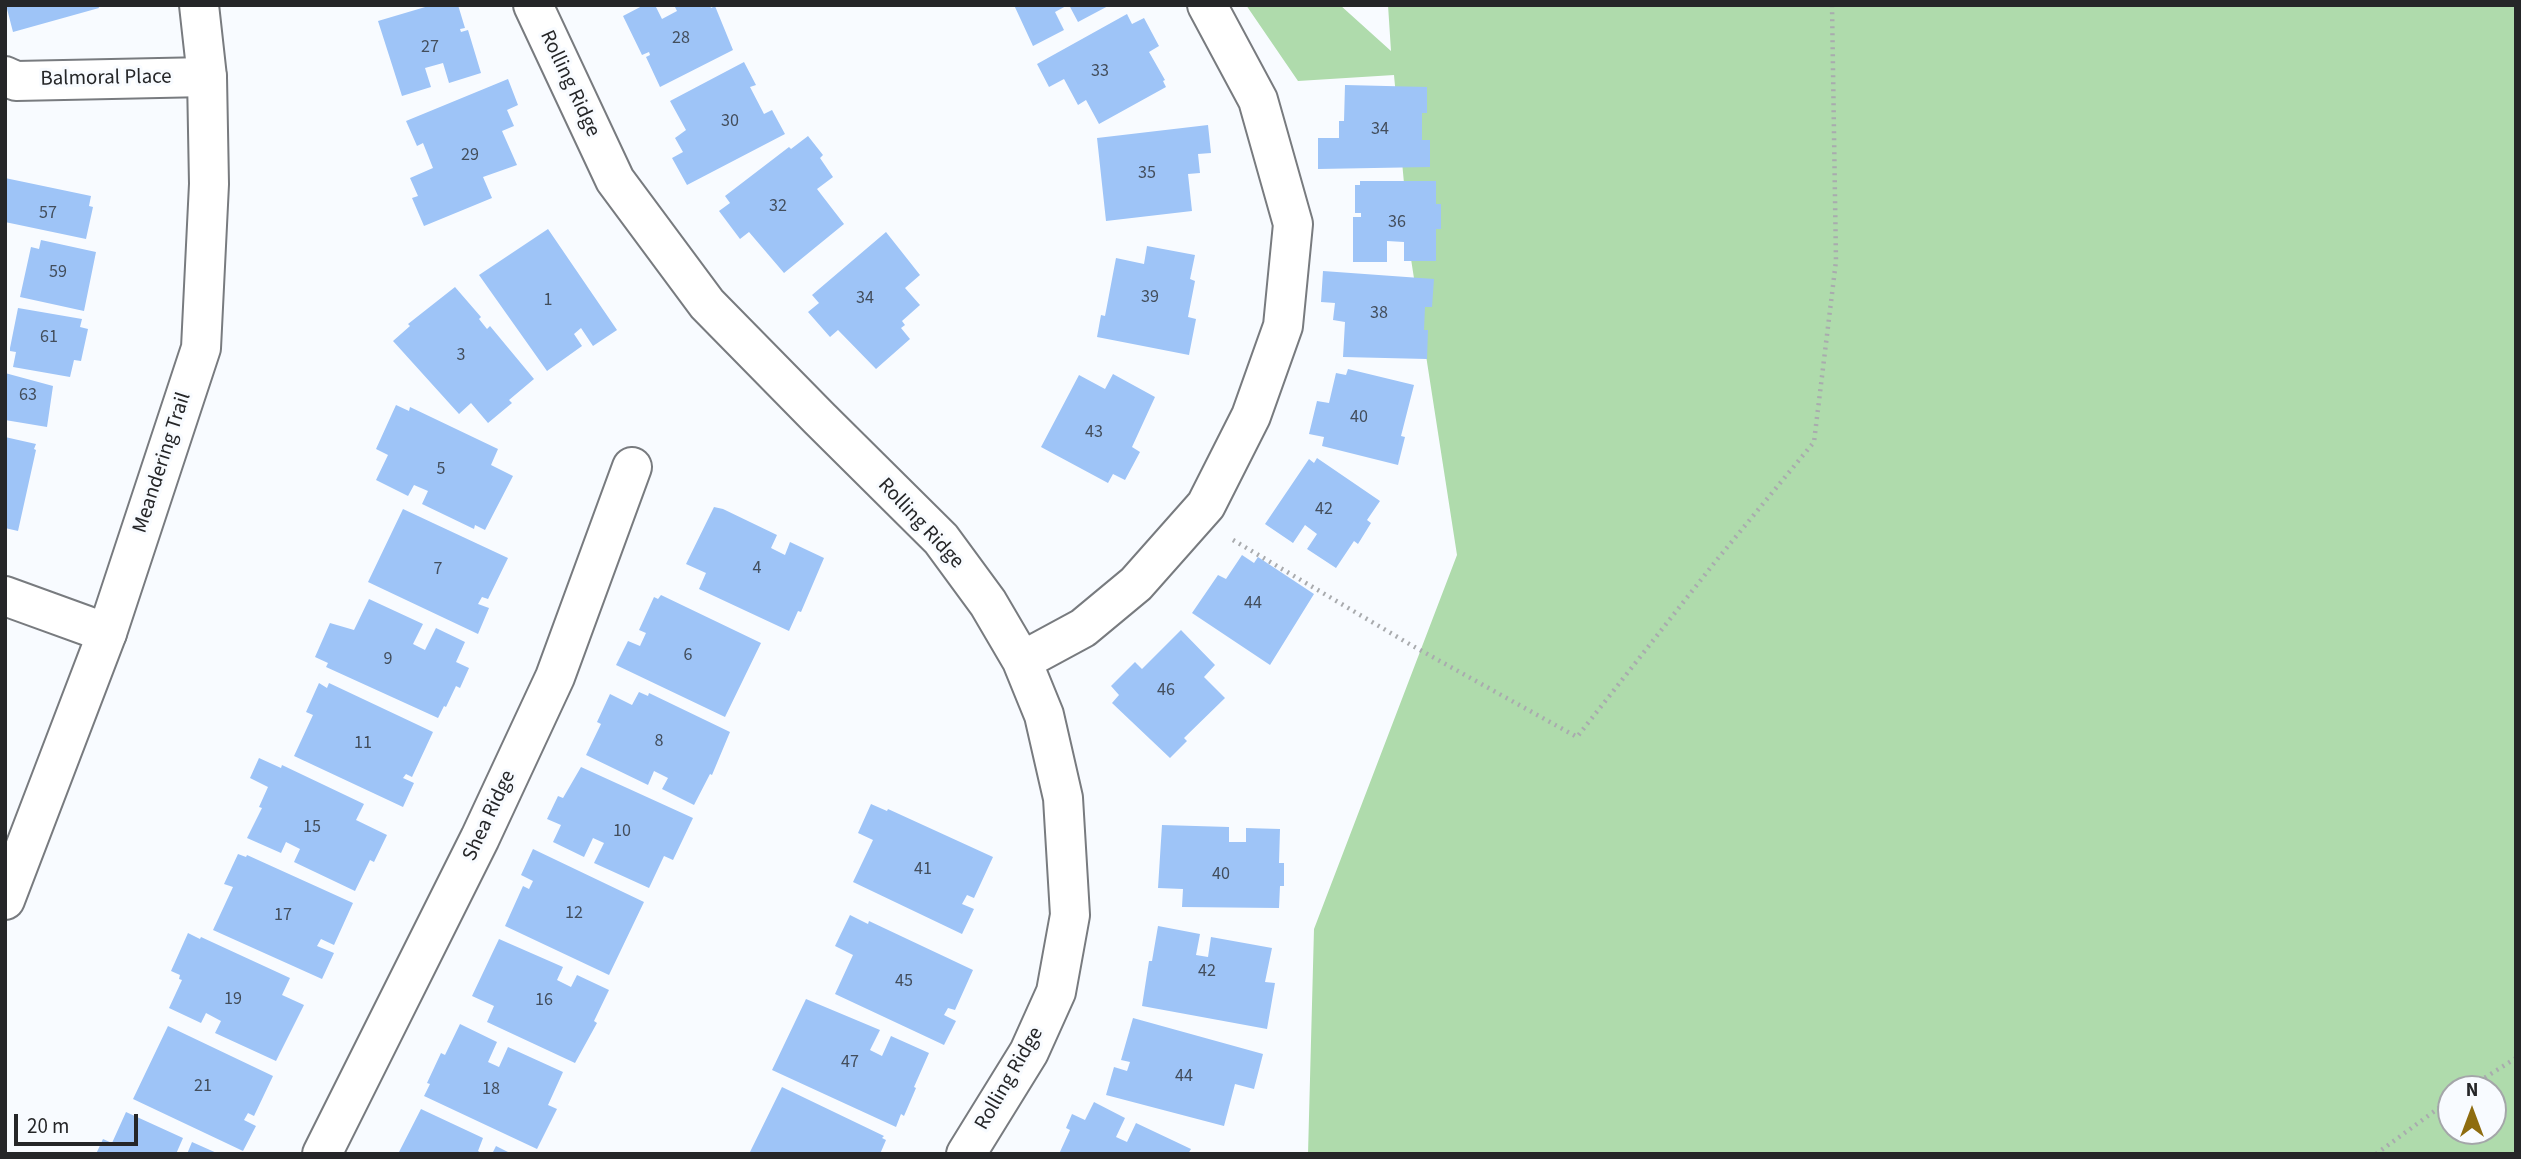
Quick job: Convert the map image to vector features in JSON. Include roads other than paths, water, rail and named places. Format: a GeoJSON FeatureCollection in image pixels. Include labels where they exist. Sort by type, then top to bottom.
{"type":"FeatureCollection","features":[{"type":"Feature","properties":{"kind":"street","name":"Meandering Trail"},"geometry":{"type":"LineString","coordinates":[[5,900],[107,633],[201,348],[209,184],[207,77],[199,5]]}},
{"type":"Feature","properties":{"kind":"street","name":"Rolling Ridge"},"geometry":{"type":"LineString","coordinates":[[533,5],[615,180],[707,304],[941,539],[988,603],[1022,661],[1044,715],[1063,798],[1070,915],[1056,992],[1029,1052],[966,1154]]}},
{"type":"Feature","properties":{"kind":"street"},"geometry":{"type":"LineString","coordinates":[[1022,661],[1083,628],[1136,584],[1206,505],[1251,416],[1283,326],[1293,224],[1258,100],[1207,5]]}},
{"type":"Feature","properties":{"kind":"street","name":"Balmoral Place"},"geometry":{"type":"LineString","coordinates":[[5,76],[16,81],[207,77]]}},
{"type":"Feature","properties":{"kind":"street","name":"Shea Ridge"},"geometry":{"type":"LineString","coordinates":[[322,1154],[480,838],[555,677],[632,467]]}},
{"type":"Feature","properties":{"kind":"street"},"geometry":{"type":"LineString","coordinates":[[5,596],[107,633]]}}]}
